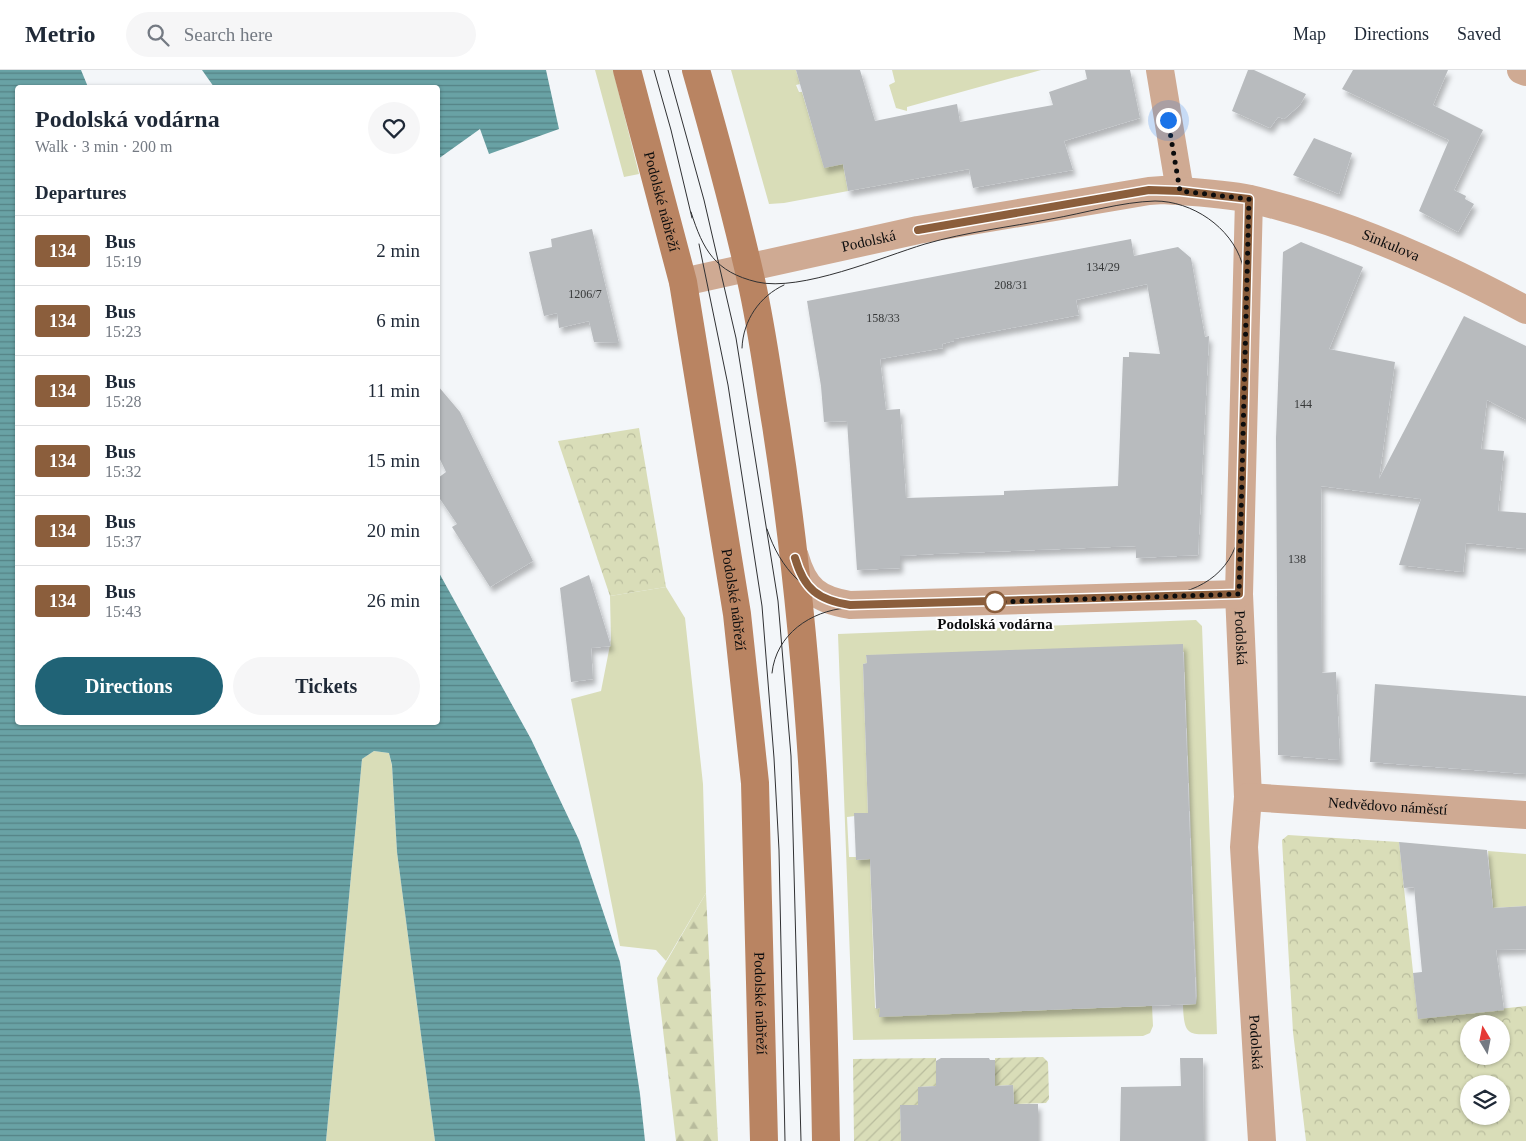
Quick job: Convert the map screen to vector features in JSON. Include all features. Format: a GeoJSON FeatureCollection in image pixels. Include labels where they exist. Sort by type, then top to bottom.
{"type":"FeatureCollection","features":[{"type":"Feature","properties":{"kind":"main road","name":"Podolské nábřeží"},"geometry":{"type":"LineString","coordinates":[[627,70],[683,282],[736,614],[754,783],[764,1141]]}},
{"type":"Feature","properties":{"kind":"main road"},"geometry":{"type":"LineString","coordinates":[[696,70],[722,162],[748,267],[764,348],[795,558],[805,652],[821,946],[826,1141]]}},
{"type":"Feature","properties":{"kind":"street"},"geometry":{"type":"LineString","coordinates":[[1160,70],[1180,191]]}},
{"type":"Feature","properties":{"kind":"street"},"geometry":{"type":"LineString","coordinates":[[1520,70],[1526,72]]}},
{"type":"Feature","properties":{"kind":"street","name":"Podolská"},"geometry":{"type":"LineString","coordinates":[[683,282],[918,230],[1149,190],[1180,191],[1249,199],[1239,594],[1248,797],[1244,847],[1262,1141]]}},
{"type":"Feature","properties":{"kind":"street","name":"Sinkulova"},"geometry":{"type":"LineString","coordinates":[[1249,199],[1316,217],[1417,256],[1526,310]]}},
{"type":"Feature","properties":{"kind":"street"},"geometry":{"type":"LineString","coordinates":[[795,558],[803,581],[818,595],[850,605],[1239,594]]}},
{"type":"Feature","properties":{"kind":"street","name":"Nedvědovo náměstí"},"geometry":{"type":"LineString","coordinates":[[1248,797],[1526,815]]}},
{"type":"Feature","properties":{"kind":"green space"},"geometry":{"type":"Polygon","coordinates":[[[595,70],[613,70],[639,174],[624,177],[595,70]]]}},
{"type":"Feature","properties":{"kind":"green space"},"geometry":{"type":"Polygon","coordinates":[[[731,70],[796,70],[800,84],[796,85],[799,92],[802,92],[824,167],[843,164],[848,191],[769,204],[731,70]]]}},
{"type":"Feature","properties":{"kind":"green space"},"geometry":{"type":"Polygon","coordinates":[[[892,70],[1041,70],[907,107],[907,111],[896,108],[889,85],[895,82],[892,70]]]}},
{"type":"Feature","properties":{"kind":"green space"},"geometry":{"type":"Polygon","coordinates":[[[639,428],[666,587],[610,596],[558,441],[639,428]]]}},
{"type":"Feature","properties":{"kind":"green space"},"geometry":{"type":"Polygon","coordinates":[[[666,587],[685,618],[703,784],[706,893],[666,961],[656,950],[620,946],[571,699],[601,691],[611,640],[610,596],[666,587]]]}},
{"type":"Feature","properties":{"kind":"green space"},"geometry":{"type":"Polygon","coordinates":[[[1196,620],[1202,626],[1217,1034],[1200,1034],[1190,1031],[1185,1023],[1183,1005],[1196,1004],[1197,996],[1184,652],[866,655],[867,663],[863,664],[868,813],[855,813],[855,816],[847,817],[849,857],[856,857],[857,860],[870,859],[875,1008],[880,1008],[880,1016],[1152,1006],[1153,1026],[1150,1033],[1143,1036],[853,1040],[838,634],[1196,620]]]}},
{"type":"Feature","properties":{"kind":"green space"},"geometry":{"type":"Polygon","coordinates":[[[374,751],[389,753],[392,766],[397,852],[435,1141],[326,1141],[362,759],[374,751]]]}},
{"type":"Feature","properties":{"kind":"green space"},"geometry":{"type":"Polygon","coordinates":[[[1288,835],[1399,842],[1418,1018],[1526,1006],[1526,1141],[1306,1141],[1293,1032],[1282,840],[1288,835]]]}},
{"type":"Feature","properties":{"kind":"green space"},"geometry":{"type":"Polygon","coordinates":[[[1488,851],[1526,854],[1526,906],[1493,908],[1488,851]]]}},
{"type":"Feature","properties":{"kind":"green space"},"geometry":{"type":"Polygon","coordinates":[[[706,893],[718,1141],[676,1141],[657,978],[706,893]]]}},
{"type":"Feature","properties":{"kind":"green space"},"geometry":{"type":"Polygon","coordinates":[[[1043,1057],[1048,1062],[1049,1099],[1046,1103],[1014,1104],[1013,1085],[995,1086],[995,1058],[1043,1057]]]}},
{"type":"Feature","properties":{"kind":"green space"},"geometry":{"type":"Polygon","coordinates":[[[936,1058],[936,1086],[918,1087],[918,1105],[900,1105],[901,1141],[854,1141],[853,1059],[936,1058]]]}},
{"type":"Feature","properties":{"kind":"water"},"geometry":{"type":"Polygon","coordinates":[[[0,70],[81,70],[87,85],[15,85],[15,725],[440,725],[440,575],[531,739],[579,840],[620,962],[640,1094],[645,1141],[435,1141],[397,852],[392,765],[389,753],[374,751],[362,759],[326,1141],[0,1141],[0,70]]]}},
{"type":"Feature","properties":{"kind":"water"},"geometry":{"type":"Polygon","coordinates":[[[202,70],[546,70],[559,129],[489,154],[480,129],[440,158],[440,85],[213,85],[202,70]]]}},
{"type":"Feature","properties":{"kind":"building"},"geometry":{"type":"Polygon","coordinates":[[[796,70],[860,70],[875,121],[957,104],[960,122],[1053,105],[1049,92],[1087,79],[1085,70],[1130,70],[1140,118],[1064,141],[1073,170],[973,188],[969,169],[848,191],[843,164],[824,168],[796,70]]]}},
{"type":"Feature","properties":{"kind":"building"},"geometry":{"type":"Polygon","coordinates":[[[1248,70],[1254,70],[1306,94],[1300,105],[1284,119],[1278,117],[1270,128],[1232,111],[1248,70]]]}},
{"type":"Feature","properties":{"kind":"building"},"geometry":{"type":"Polygon","coordinates":[[[1353,70],[1448,70],[1433,105],[1483,130],[1454,190],[1466,196],[1465,199],[1474,204],[1458,232],[1419,211],[1449,140],[1342,89],[1353,70]]]}},
{"type":"Feature","properties":{"kind":"building"},"geometry":{"type":"Polygon","coordinates":[[[1314,138],[1352,153],[1339,194],[1293,175],[1314,138]]]}},
{"type":"Feature","properties":{"kind":"building"},"geometry":{"type":"Polygon","coordinates":[[[592,229],[619,343],[594,342],[589,321],[559,328],[557,313],[544,316],[529,252],[552,247],[551,239],[592,229]]]}},
{"type":"Feature","properties":{"kind":"building"},"geometry":{"type":"Polygon","coordinates":[[[1131,239],[1134,256],[1178,247],[1191,258],[1205,337],[1209,336],[1198,555],[1136,558],[1136,546],[934,554],[900,556],[900,568],[857,570],[847,421],[824,422],[821,386],[807,301],[1131,239]],[[1147,284],[1076,300],[1079,315],[954,339],[954,341],[942,344],[943,348],[880,359],[886,410],[900,409],[906,498],[1004,495],[1004,491],[1118,486],[1123,357],[1129,357],[1129,352],[1160,354],[1147,284]]]}},
{"type":"Feature","properties":{"kind":"building"},"geometry":{"type":"Polygon","coordinates":[[[1301,242],[1363,267],[1329,349],[1395,362],[1379,479],[1464,316],[1526,346],[1526,420],[1487,400],[1481,449],[1504,451],[1498,511],[1526,513],[1526,549],[1466,543],[1463,572],[1399,565],[1421,499],[1321,486],[1322,673],[1336,672],[1340,760],[1278,755],[1276,438],[1283,252],[1301,242]]]}},
{"type":"Feature","properties":{"kind":"building"},"geometry":{"type":"Polygon","coordinates":[[[440,388],[460,412],[533,561],[490,587],[452,527],[457,524],[440,499],[440,476],[446,472],[440,459],[440,388]]]}},
{"type":"Feature","properties":{"kind":"building"},"geometry":{"type":"Polygon","coordinates":[[[589,575],[611,646],[591,648],[593,679],[571,682],[560,588],[589,575]]]}},
{"type":"Feature","properties":{"kind":"building"},"geometry":{"type":"Polygon","coordinates":[[[1183,644],[1196,1004],[879,1017],[880,1008],[876,1009],[870,859],[856,860],[854,813],[868,813],[863,664],[867,663],[866,655],[1183,644]]]}},
{"type":"Feature","properties":{"kind":"building"},"geometry":{"type":"Polygon","coordinates":[[[1375,684],[1526,696],[1526,774],[1370,762],[1375,684]]]}},
{"type":"Feature","properties":{"kind":"building"},"geometry":{"type":"Polygon","coordinates":[[[1399,842],[1487,850],[1493,908],[1526,906],[1526,949],[1496,950],[1504,1010],[1418,1019],[1413,973],[1422,972],[1414,887],[1404,888],[1399,842]]]}},
{"type":"Feature","properties":{"kind":"building"},"geometry":{"type":"Polygon","coordinates":[[[941,1058],[989,1058],[990,1060],[995,1060],[995,1086],[1013,1085],[1014,1104],[1038,1104],[1038,1141],[901,1141],[900,1105],[918,1105],[918,1087],[936,1086],[936,1061],[941,1058]]]}},
{"type":"Feature","properties":{"kind":"building"},"geometry":{"type":"Polygon","coordinates":[[[1180,1058],[1203,1058],[1204,1141],[1120,1141],[1121,1087],[1181,1086],[1180,1058]]]}},
{"type":"Feature","properties":{"kind":"tram line"},"geometry":{"type":"LineString","coordinates":[[654,70],[671,130],[692,218]]}},
{"type":"Feature","properties":{"kind":"tram line"},"geometry":{"type":"LineString","coordinates":[[668,70],[704,200],[736,338],[778,601],[791,756],[801,1141]]}},
{"type":"Feature","properties":{"kind":"tram line"},"geometry":{"type":"LineString","coordinates":[[691,212],[700,238],[713,258],[721,265],[743,278],[775,284],[796,282],[841,272],[925,244],[956,236],[1116,206],[1155,201],[1183,206],[1208,218],[1229,238],[1237,250],[1242,263],[1246,308],[1240,531],[1229,560],[1220,571],[1197,587],[1184,592],[1154,597],[850,605],[821,596],[797,579],[779,557],[767,529]]}},
{"type":"Feature","properties":{"kind":"tram line"},"geometry":{"type":"LineString","coordinates":[[699,244],[728,385],[762,606],[779,850],[785,1141]]}},
{"type":"Feature","properties":{"kind":"tram line"},"geometry":{"type":"LineString","coordinates":[[742,348],[746,328],[754,310],[767,296],[784,285]]}},
{"type":"Feature","properties":{"kind":"tram line"},"geometry":{"type":"LineString","coordinates":[[772,673],[780,647],[797,627],[820,614],[846,608]]}},
{"type":"Feature","properties":{"kind":"bus line","name":"134"},"geometry":{"type":"LineString","coordinates":[[795,558],[803,581],[818,595],[838,603],[850,605],[921,605],[1239,594],[1249,199],[1216,194],[1149,190],[918,230]]}},
{"type":"Feature","properties":{"kind":"place","name":"Podolská vodárna"},"geometry":{"type":"Point","coordinates":[995,602]}},
{"type":"Feature","properties":{"kind":"route"},"geometry":{"type":"LineString","coordinates":[[995,602],[1239,594],[1249,199],[1180,191],[1168,120]]}}]}
